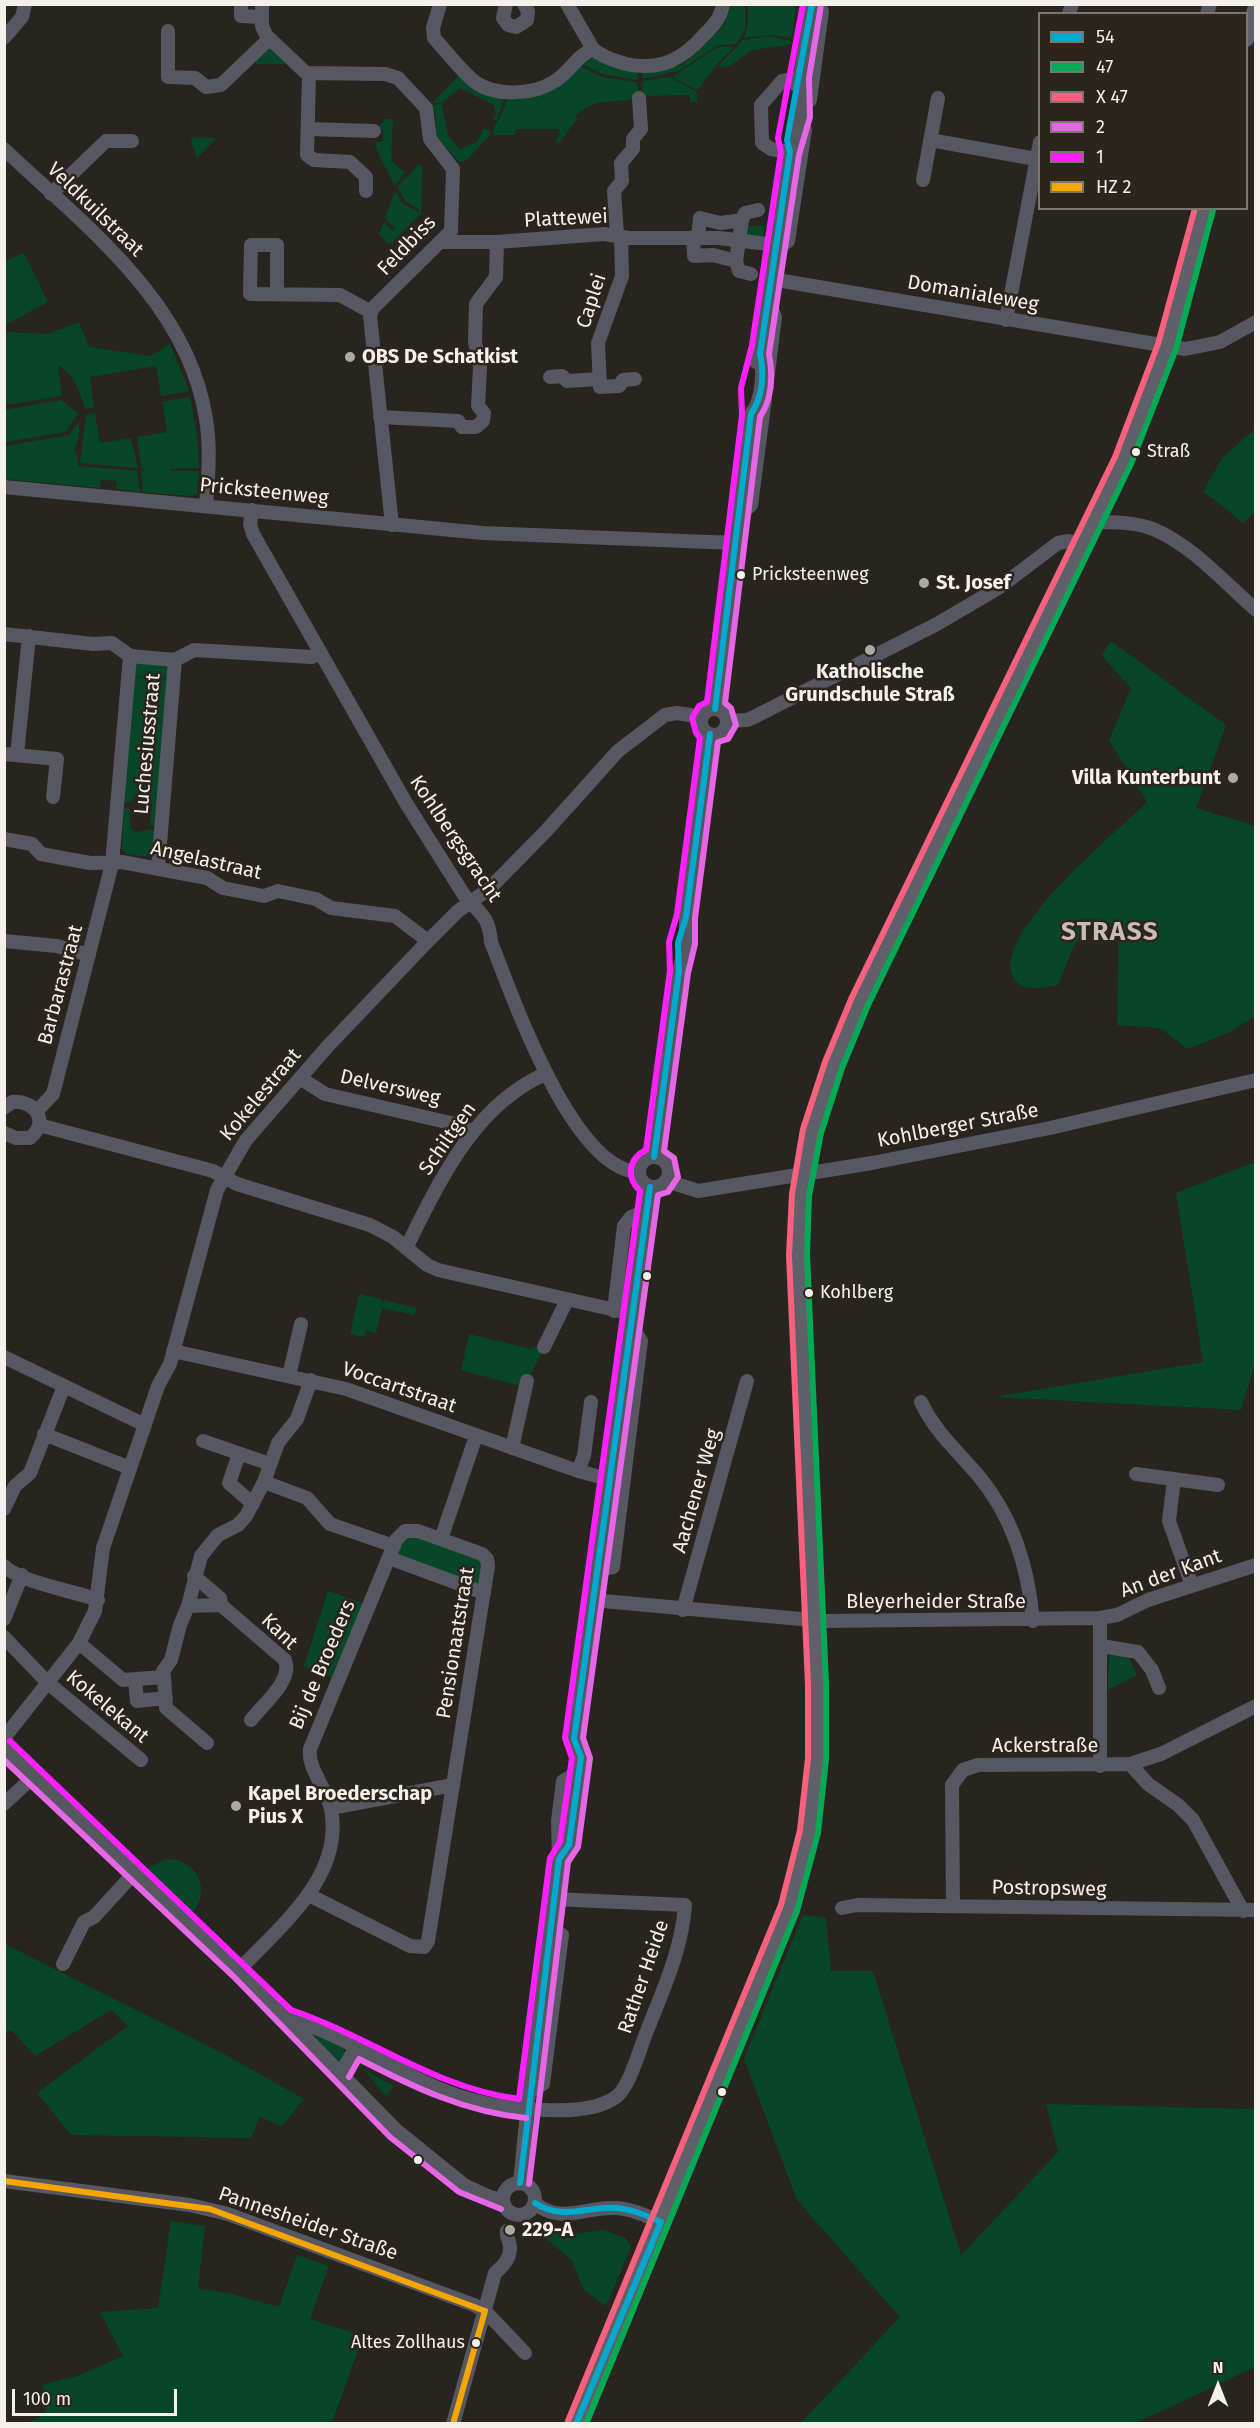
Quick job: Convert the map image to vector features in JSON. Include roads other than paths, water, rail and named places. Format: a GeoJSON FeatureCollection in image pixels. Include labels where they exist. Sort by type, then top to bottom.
{"type":"FeatureCollection","features":[{"type":"Feature","properties":{"kind":"main road"},"geometry":{"type":"LineString","coordinates":[[1248,33],[1256,7]]}},
{"type":"Feature","properties":{"kind":"main road"},"geometry":{"type":"LineString","coordinates":[[576,2424],[661,2222],[716,2079],[789,1908],[807,1849],[816,1793],[819,1744],[803,1425],[798,1271],[799,1220],[803,1174],[823,1095],[843,1038],[1123,461],[1167,347],[1203,210]]}},
{"type":"Feature","properties":{"kind":"street"},"geometry":{"type":"LineString","coordinates":[[4,38],[22,17],[25,4]]}},
{"type":"Feature","properties":{"kind":"street"},"geometry":{"type":"LineString","coordinates":[[241,4],[241,16],[262,11],[263,31],[298,68],[309,74],[308,156],[314,160],[348,160],[366,177],[366,191]]}},
{"type":"Feature","properties":{"kind":"street"},"geometry":{"type":"LineString","coordinates":[[440,4],[433,28],[434,38],[476,82],[490,88],[522,92],[540,89],[562,76],[579,56],[592,49]]}},
{"type":"Feature","properties":{"kind":"street"},"geometry":{"type":"LineString","coordinates":[[506,4],[503,18],[512,26],[524,24],[528,16],[528,6]]}},
{"type":"Feature","properties":{"kind":"street"},"geometry":{"type":"LineString","coordinates":[[567,4],[592,49],[614,61],[640,66],[666,64],[683,56],[718,20],[723,4]]}},
{"type":"Feature","properties":{"kind":"street"},"geometry":{"type":"LineString","coordinates":[[715,709],[736,519],[752,414],[748,406],[754,364],[760,354],[790,152],[796,141],[803,88],[800,78],[813,4],[822,11],[788,241],[776,248]]}},
{"type":"Feature","properties":{"kind":"street"},"geometry":{"type":"LineString","coordinates":[[168,31],[168,77],[195,78],[207,87],[221,85],[269,39]]}},
{"type":"Feature","properties":{"kind":"street","name":"Feldbiss"},"geometry":{"type":"LineString","coordinates":[[309,74],[385,74],[398,78],[426,108],[430,139],[452,165],[453,218],[451,231],[371,312]]}},
{"type":"Feature","properties":{"kind":"street"},"geometry":{"type":"LineString","coordinates":[[790,152],[771,149],[762,143],[761,105],[782,81],[800,78]]}},
{"type":"Feature","properties":{"kind":"street","name":"Caplei"},"geometry":{"type":"LineString","coordinates":[[600,388],[598,343],[622,276],[614,191],[622,181],[621,163],[633,149],[633,139],[640,129],[639,98]]}},
{"type":"Feature","properties":{"kind":"street"},"geometry":{"type":"LineString","coordinates":[[923,180],[938,98]]}},
{"type":"Feature","properties":{"kind":"street"},"geometry":{"type":"LineString","coordinates":[[308,129],[374,131]]}},
{"type":"Feature","properties":{"kind":"street"},"geometry":{"type":"LineString","coordinates":[[930,140],[1036,159]]}},
{"type":"Feature","properties":{"kind":"street"},"geometry":{"type":"LineString","coordinates":[[51,194],[106,141],[132,141]]}},
{"type":"Feature","properties":{"kind":"street","name":"Veldkuilstraat"},"geometry":{"type":"LineString","coordinates":[[4,149],[113,250],[180,340],[198,384],[206,419],[208,468],[206,506]]}},
{"type":"Feature","properties":{"kind":"street"},"geometry":{"type":"LineString","coordinates":[[1006,320],[1038,150]]}},
{"type":"Feature","properties":{"kind":"street"},"geometry":{"type":"LineString","coordinates":[[750,274],[739,271],[736,261],[745,213],[758,210]]}},
{"type":"Feature","properties":{"kind":"street"},"geometry":{"type":"LineString","coordinates":[[453,218],[477,242]]}},
{"type":"Feature","properties":{"kind":"street"},"geometry":{"type":"LineString","coordinates":[[736,261],[713,255],[694,256],[696,237],[700,218],[720,223],[742,220]]}},
{"type":"Feature","properties":{"kind":"street","name":"Plattewei"},"geometry":{"type":"LineString","coordinates":[[440,242],[497,242],[619,235],[739,240],[776,248]]}},
{"type":"Feature","properties":{"kind":"street"},"geometry":{"type":"LineString","coordinates":[[380,417],[458,421],[462,427],[476,427],[483,421],[484,413],[477,406],[480,367],[475,342],[476,304],[496,277],[497,242]]}},
{"type":"Feature","properties":{"kind":"street"},"geometry":{"type":"LineString","coordinates":[[277,294],[277,245],[251,245],[250,294],[339,295],[371,312],[392,525]]}},
{"type":"Feature","properties":{"kind":"street","name":"Domanialeweg"},"geometry":{"type":"LineString","coordinates":[[771,279],[1185,349],[1220,342],[1256,322]]}},
{"type":"Feature","properties":{"kind":"street"},"geometry":{"type":"LineString","coordinates":[[736,519],[751,505],[775,317],[768,300]]}},
{"type":"Feature","properties":{"kind":"street"},"geometry":{"type":"LineString","coordinates":[[550,377],[562,376],[567,381],[600,388],[619,386],[623,380],[635,379]]}},
{"type":"Feature","properties":{"kind":"street","name":"Pricksteenweg"},"geometry":{"type":"LineString","coordinates":[[4,487],[483,533],[735,543]]}},
{"type":"Feature","properties":{"kind":"street","name":"Kohlbergsgracht"},"geometry":{"type":"LineString","coordinates":[[252,510],[250,524],[253,534],[320,653],[406,803],[471,903],[481,910],[490,932],[491,942],[545,1074],[592,1143],[614,1164],[624,1170],[639,1172]]}},
{"type":"Feature","properties":{"kind":"street"},"geometry":{"type":"LineString","coordinates":[[1093,522],[1124,523],[1153,530],[1188,552],[1256,610]]}},
{"type":"Feature","properties":{"kind":"street"},"geometry":{"type":"LineString","coordinates":[[727,721],[754,717],[937,624],[1000,587],[1058,543],[1070,541],[1081,547]]}},
{"type":"Feature","properties":{"kind":"street"},"geometry":{"type":"LineString","coordinates":[[4,634],[93,644],[112,643],[130,656],[175,660],[194,650],[312,657],[320,653]]}},
{"type":"Feature","properties":{"kind":"street"},"geometry":{"type":"LineString","coordinates":[[28,636],[10,754],[57,759],[53,797]]}},
{"type":"Feature","properties":{"kind":"street","name":"Luchesiusstraat"},"geometry":{"type":"LineString","coordinates":[[112,864],[130,656]]}},
{"type":"Feature","properties":{"kind":"street","name":"Luchesiusstraat"},"geometry":{"type":"LineString","coordinates":[[158,868],[175,660]]}},
{"type":"Feature","properties":{"kind":"street"},"geometry":{"type":"LineString","coordinates":[[715,709],[723,712],[727,721],[722,732],[710,734],[702,727],[702,717],[706,712],[715,709]]}},
{"type":"Feature","properties":{"kind":"street","name":"Kokelestraat"},"geometry":{"type":"LineString","coordinates":[[4,1738],[79,1643],[98,1600],[103,1548],[173,1351],[204,1235],[224,1176],[246,1140],[428,940],[458,911],[489,889],[546,831],[618,751],[665,715],[677,713],[702,717]]}},
{"type":"Feature","properties":{"kind":"street"},"geometry":{"type":"LineString","coordinates":[[654,1157],[679,972],[686,943],[686,917],[710,734]]}},
{"type":"Feature","properties":{"kind":"street","name":"Angelastraat"},"geometry":{"type":"LineString","coordinates":[[4,839],[32,844],[41,854],[158,868],[207,878],[223,888],[264,896],[278,891],[315,899],[331,908],[395,916],[428,940]]}},
{"type":"Feature","properties":{"kind":"street","name":"Barbarastraat"},"geometry":{"type":"LineString","coordinates":[[38,1118],[53,1094],[112,864]]}},
{"type":"Feature","properties":{"kind":"street"},"geometry":{"type":"LineString","coordinates":[[4,941],[57,946],[89,955]]}},
{"type":"Feature","properties":{"kind":"street","name":"Schiltgen"},"geometry":{"type":"LineString","coordinates":[[406,1248],[453,1160],[473,1132],[515,1088],[545,1074]]}},
{"type":"Feature","properties":{"kind":"street","name":"Delversweg"},"geometry":{"type":"LineString","coordinates":[[300,1078],[325,1094],[449,1122],[473,1132]]}},
{"type":"Feature","properties":{"kind":"street","name":"Kohlberger Straße"},"geometry":{"type":"LineString","coordinates":[[667,1181],[698,1191],[803,1174],[1039,1131],[1256,1080]]}},
{"type":"Feature","properties":{"kind":"street"},"geometry":{"type":"LineString","coordinates":[[4,1108],[12,1102],[23,1102],[38,1118],[213,1171],[237,1184],[353,1218],[393,1237],[438,1270],[614,1311],[632,1320],[641,1341],[613,1567],[596,1570]]}},
{"type":"Feature","properties":{"kind":"street"},"geometry":{"type":"LineString","coordinates":[[4,1133],[26,1139],[34,1134],[38,1118]]}},
{"type":"Feature","properties":{"kind":"street"},"geometry":{"type":"LineString","coordinates":[[654,1157],[663,1159],[668,1166],[667,1181],[662,1186],[650,1187],[642,1181],[639,1172],[643,1162],[654,1157]]}},
{"type":"Feature","properties":{"kind":"street"},"geometry":{"type":"LineString","coordinates":[[520,2183],[529,2092],[554,1899],[560,1859],[569,1845],[579,1772],[580,1757],[574,1739],[650,1187]]}},
{"type":"Feature","properties":{"kind":"street"},"geometry":{"type":"LineString","coordinates":[[614,1311],[624,1226],[631,1217],[648,1211]]}},
{"type":"Feature","properties":{"kind":"street"},"geometry":{"type":"LineString","coordinates":[[544,1347],[567,1300]]}},
{"type":"Feature","properties":{"kind":"street"},"geometry":{"type":"LineString","coordinates":[[289,1376],[301,1324]]}},
{"type":"Feature","properties":{"kind":"street","name":"Voccartstraat"},"geometry":{"type":"LineString","coordinates":[[173,1351],[346,1389],[476,1436],[608,1479]]}},
{"type":"Feature","properties":{"kind":"street"},"geometry":{"type":"LineString","coordinates":[[4,1357],[145,1425]]}},
{"type":"Feature","properties":{"kind":"street"},"geometry":{"type":"LineString","coordinates":[[207,1743],[166,1708],[164,1671],[171,1660],[188,1606],[194,1576],[204,1550],[218,1535],[238,1525],[253,1504],[264,1482],[278,1443],[297,1419],[311,1380]]}},
{"type":"Feature","properties":{"kind":"street"},"geometry":{"type":"LineString","coordinates":[[512,1448],[527,1381]]}},
{"type":"Feature","properties":{"kind":"street","name":"Aachener Weg"},"geometry":{"type":"LineString","coordinates":[[683,1610],[747,1381]]}},
{"type":"Feature","properties":{"kind":"street"},"geometry":{"type":"LineString","coordinates":[[4,1509],[15,1486],[30,1473],[64,1386]]}},
{"type":"Feature","properties":{"kind":"street"},"geometry":{"type":"LineString","coordinates":[[578,1471],[584,1456],[591,1402]]}},
{"type":"Feature","properties":{"kind":"street"},"geometry":{"type":"LineString","coordinates":[[921,1402],[931,1422],[984,1483],[1006,1515],[1023,1559],[1033,1621]]}},
{"type":"Feature","properties":{"kind":"street"},"geometry":{"type":"LineString","coordinates":[[44,1434],[130,1468]]}},
{"type":"Feature","properties":{"kind":"street"},"geometry":{"type":"LineString","coordinates":[[392,1552],[400,1534],[411,1530],[441,1539],[476,1436]]}},
{"type":"Feature","properties":{"kind":"street"},"geometry":{"type":"LineString","coordinates":[[203,1441],[270,1464]]}},
{"type":"Feature","properties":{"kind":"street"},"geometry":{"type":"LineString","coordinates":[[239,1454],[229,1484],[253,1504]]}},
{"type":"Feature","properties":{"kind":"street"},"geometry":{"type":"LineString","coordinates":[[1136,1474],[1218,1485]]}},
{"type":"Feature","properties":{"kind":"street"},"geometry":{"type":"LineString","coordinates":[[1174,1479],[1170,1521],[1192,1586]]}},
{"type":"Feature","properties":{"kind":"street"},"geometry":{"type":"LineString","coordinates":[[264,1482],[307,1498],[330,1524],[484,1593]]}},
{"type":"Feature","properties":{"kind":"street","name":"Pensionaatstraat"},"geometry":{"type":"LineString","coordinates":[[309,1895],[410,1946],[423,1947],[428,1941],[489,1563],[486,1556],[441,1539]]}},
{"type":"Feature","properties":{"kind":"street","name":"Bij de Broeders"},"geometry":{"type":"LineString","coordinates":[[239,1970],[309,1895],[327,1857],[331,1808],[310,1760],[310,1749],[392,1552]]}},
{"type":"Feature","properties":{"kind":"street","name":"An der Kant"},"geometry":{"type":"LineString","coordinates":[[1100,1618],[1117,1615],[1148,1600],[1256,1565]]}},
{"type":"Feature","properties":{"kind":"street"},"geometry":{"type":"LineString","coordinates":[[4,1566],[61,1591],[73,1591],[98,1600]]}},
{"type":"Feature","properties":{"kind":"street"},"geometry":{"type":"LineString","coordinates":[[4,1619],[22,1575]]}},
{"type":"Feature","properties":{"kind":"street","name":"Kant"},"geometry":{"type":"LineString","coordinates":[[194,1576],[220,1598],[220,1605],[285,1660],[287,1667],[285,1677],[251,1720]]}},
{"type":"Feature","properties":{"kind":"street","name":"Bleyerheider Straße"},"geometry":{"type":"LineString","coordinates":[[592,1600],[814,1621],[1033,1621],[1100,1618]]}},
{"type":"Feature","properties":{"kind":"street"},"geometry":{"type":"LineString","coordinates":[[188,1606],[220,1605]]}},
{"type":"Feature","properties":{"kind":"street"},"geometry":{"type":"LineString","coordinates":[[1100,1618],[1100,1766]]}},
{"type":"Feature","properties":{"kind":"street","name":"Kokelekant"},"geometry":{"type":"LineString","coordinates":[[4,1637],[48,1683],[141,1760]]}},
{"type":"Feature","properties":{"kind":"street"},"geometry":{"type":"LineString","coordinates":[[79,1643],[123,1680],[164,1677]]}},
{"type":"Feature","properties":{"kind":"street"},"geometry":{"type":"LineString","coordinates":[[1101,1646],[1138,1652],[1152,1670],[1159,1688]]}},
{"type":"Feature","properties":{"kind":"street"},"geometry":{"type":"LineString","coordinates":[[135,1680],[137,1701],[166,1698]]}},
{"type":"Feature","properties":{"kind":"street","name":"Ackerstraße"},"geometry":{"type":"LineString","coordinates":[[953,1906],[952,1785],[957,1775],[969,1767],[978,1765],[1100,1766],[1130,1764],[1161,1754],[1256,1706]]}},
{"type":"Feature","properties":{"kind":"street"},"geometry":{"type":"LineString","coordinates":[[4,1747],[239,1970],[423,2154],[469,2188],[503,2200]]}},
{"type":"Feature","properties":{"kind":"street"},"geometry":{"type":"LineString","coordinates":[[1130,1764],[1148,1784],[1178,1804],[1193,1820],[1249,1910]]}},
{"type":"Feature","properties":{"kind":"street"},"geometry":{"type":"LineString","coordinates":[[4,1804],[34,1776]]}},
{"type":"Feature","properties":{"kind":"street"},"geometry":{"type":"LineString","coordinates":[[331,1808],[453,1785]]}},
{"type":"Feature","properties":{"kind":"street"},"geometry":{"type":"LineString","coordinates":[[63,1964],[84,1922],[94,1917],[135,1872]]}},
{"type":"Feature","properties":{"kind":"street","name":"Rather Heide"},"geometry":{"type":"LineString","coordinates":[[527,2109],[567,2111],[618,2097],[630,2073],[684,1929],[686,1905],[554,1899]]}},
{"type":"Feature","properties":{"kind":"street","name":"Postropsweg"},"geometry":{"type":"LineString","coordinates":[[842,1908],[857,1905],[1249,1910]]}},
{"type":"Feature","properties":{"kind":"street"},"geometry":{"type":"LineString","coordinates":[[286,2018],[313,2025],[452,2094],[496,2107],[527,2109]]}},
{"type":"Feature","properties":{"kind":"street"},"geometry":{"type":"LineString","coordinates":[[341,2073],[356,2048]]}},
{"type":"Feature","properties":{"kind":"street","name":"Pannesheider Straße"},"geometry":{"type":"LineString","coordinates":[[4,2181],[210,2209],[485,2311]]}},
{"type":"Feature","properties":{"kind":"street"},"geometry":{"type":"LineString","coordinates":[[535,2203],[528,2213],[518,2216],[506,2210],[503,2200],[507,2188],[520,2183],[533,2190],[535,2203],[544,2210],[561,2215],[616,2208],[661,2222]]}},
{"type":"Feature","properties":{"kind":"street"},"geometry":{"type":"LineString","coordinates":[[453,2424],[495,2273],[506,2264],[510,2247],[506,2236],[507,2231]]}},
{"type":"Feature","properties":{"kind":"street"},"geometry":{"type":"LineString","coordinates":[[485,2311],[525,2353]]}},
{"type":"Feature","properties":{"kind":"place","name":"OBS De Schatkist"},"geometry":{"type":"Point","coordinates":[350,357]}},
{"type":"Feature","properties":{"kind":"place","name":"Straß"},"geometry":{"type":"Point","coordinates":[1136,452]}},
{"type":"Feature","properties":{"kind":"place","name":"Pricksteenweg"},"geometry":{"type":"Point","coordinates":[741,575]}},
{"type":"Feature","properties":{"kind":"place","name":"St. Josef"},"geometry":{"type":"Point","coordinates":[924,583]}},
{"type":"Feature","properties":{"kind":"place","name":"Katholische Grundschule Straß"},"geometry":{"type":"Point","coordinates":[870,650]}},
{"type":"Feature","properties":{"kind":"place","name":"Villa Kunterbunt"},"geometry":{"type":"Point","coordinates":[1233,778]}},
{"type":"Feature","properties":{"kind":"place","name":"Kohlberg"},"geometry":{"type":"Point","coordinates":[809,1293]}},
{"type":"Feature","properties":{"kind":"place","name":"Kapel Broederschap Pius X"},"geometry":{"type":"Point","coordinates":[236,1806]}},
{"type":"Feature","properties":{"kind":"place","name":"229-A"},"geometry":{"type":"Point","coordinates":[510,2230]}},
{"type":"Feature","properties":{"kind":"place","name":"Altes Zollhaus"},"geometry":{"type":"Point","coordinates":[476,2343]}},
{"type":"Feature","properties":{"kind":"district","name":"STRASS"},"geometry":{"type":"Point","coordinates":[1110,933]}}]}
